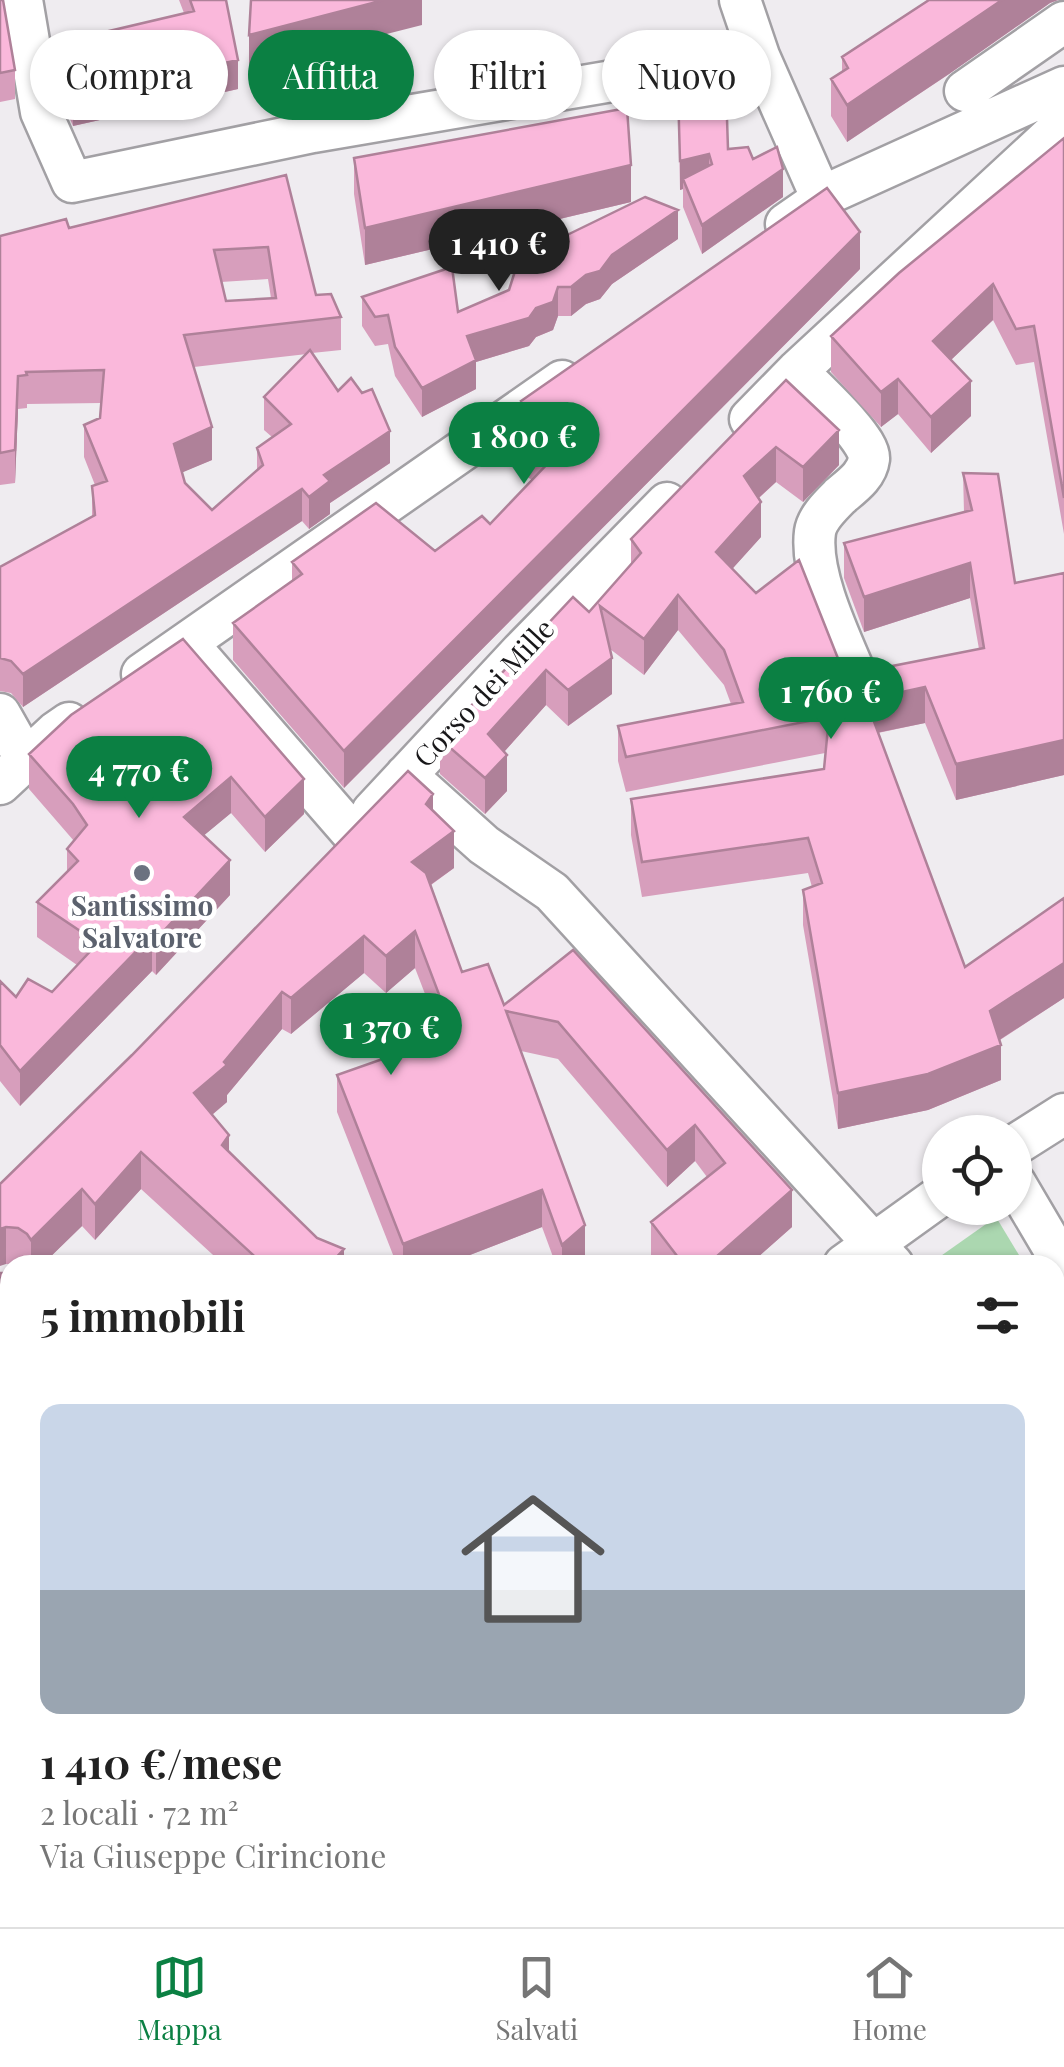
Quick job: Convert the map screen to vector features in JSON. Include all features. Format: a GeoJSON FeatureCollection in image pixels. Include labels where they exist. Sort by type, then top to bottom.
{"type":"FeatureCollection","features":[{"type":"Feature","properties":{"kind":"street"},"geometry":{"type":"LineString","coordinates":[[22,0],[41,112],[72,182],[313,132],[602,83]]}},
{"type":"Feature","properties":{"kind":"street"},"geometry":{"type":"LineString","coordinates":[[740,0],[750,30]]}},
{"type":"Feature","properties":{"kind":"street"},"geometry":{"type":"LineString","coordinates":[[965,91],[1064,22]]}},
{"type":"Feature","properties":{"kind":"street"},"geometry":{"type":"LineString","coordinates":[[771,83],[822,199]]}},
{"type":"Feature","properties":{"kind":"street"},"geometry":{"type":"LineString","coordinates":[[756,245],[832,192],[1064,87]]}},
{"type":"Feature","properties":{"kind":"street"},"geometry":{"type":"LineString","coordinates":[[728,441],[797,371],[1063,128]]}},
{"type":"Feature","properties":{"kind":"street"},"geometry":{"type":"LineString","coordinates":[[13,772],[56,732],[594,358]]}},
{"type":"Feature","properties":{"kind":"street"},"geometry":{"type":"LineString","coordinates":[[797,371],[851,426],[870,457],[863,475],[829,506],[815,528],[823,592],[861,687]]}},
{"type":"Feature","properties":{"kind":"street","name":"Corso dei Mille"},"geometry":{"type":"LineString","coordinates":[[324,862],[686,483]]}},
{"type":"Feature","properties":{"kind":"street"},"geometry":{"type":"LineString","coordinates":[[187,643],[352,833]]}},
{"type":"Feature","properties":{"kind":"street"},"geometry":{"type":"LineString","coordinates":[[0,714],[13,772]]}},
{"type":"Feature","properties":{"kind":"street"},"geometry":{"type":"LineString","coordinates":[[406,775],[484,845],[552,892],[867,1255]]}},
{"type":"Feature","properties":{"kind":"street"},"geometry":{"type":"LineString","coordinates":[[1032,1134],[1064,1114]]}},
{"type":"Feature","properties":{"kind":"street"},"geometry":{"type":"LineString","coordinates":[[873,1255],[922,1212]]}},
{"type":"Feature","properties":{"kind":"street"},"geometry":{"type":"LineString","coordinates":[[1032,1212],[1058,1255]]}},
{"type":"Feature","properties":{"kind":"green space"},"geometry":{"type":"Polygon","coordinates":[[[985,1225],[1001,1225],[1019,1255],[942,1255],[985,1225]]]}},
{"type":"Feature","properties":{"kind":"building"},"geometry":{"type":"Polygon","coordinates":[[[0,0],[15,70],[0,73],[0,0]]]}},
{"type":"Feature","properties":{"kind":"building"},"geometry":{"type":"Polygon","coordinates":[[[190,0],[226,0],[238,60],[228,62],[228,30],[113,30],[194,11],[190,0]]]}},
{"type":"Feature","properties":{"kind":"building"},"geometry":{"type":"Polygon","coordinates":[[[251,0],[384,0],[268,30],[249,30],[251,0]]]}},
{"type":"Feature","properties":{"kind":"building"},"geometry":{"type":"Polygon","coordinates":[[[929,0],[1002,0],[847,105],[831,79],[848,68],[842,57],[929,0]]]}},
{"type":"Feature","properties":{"kind":"building"},"geometry":{"type":"Polygon","coordinates":[[[602,113],[602,120],[628,120],[631,165],[365,228],[354,158],[561,120],[582,120],[582,116],[602,113]]]}},
{"type":"Feature","properties":{"kind":"building"},"geometry":{"type":"Polygon","coordinates":[[[679,120],[727,120],[728,149],[748,147],[753,159],[777,147],[783,169],[702,225],[683,179],[712,164],[709,154],[680,161],[679,120]]]}},
{"type":"Feature","properties":{"kind":"building"},"geometry":{"type":"Polygon","coordinates":[[[1064,138],[1064,498],[1034,326],[1016,329],[993,284],[933,341],[971,381],[931,417],[898,379],[881,392],[831,336],[899,273],[1064,138]]]}},
{"type":"Feature","properties":{"kind":"building"},"geometry":{"type":"Polygon","coordinates":[[[286,175],[316,295],[331,294],[341,317],[184,335],[212,427],[174,444],[185,483],[212,510],[263,465],[257,448],[291,424],[264,397],[310,350],[338,391],[351,378],[362,393],[372,389],[390,431],[324,475],[330,481],[309,497],[302,489],[23,674],[11,661],[0,658],[0,567],[95,515],[92,486],[107,481],[84,425],[100,418],[104,370],[26,372],[27,375],[18,376],[15,450],[0,453],[0,236],[66,219],[69,228],[286,175]],[[268,247],[214,250],[226,301],[276,298],[268,247]]]}},
{"type":"Feature","properties":{"kind":"building"},"geometry":{"type":"Polygon","coordinates":[[[827,188],[860,232],[344,751],[233,623],[302,574],[292,562],[376,503],[435,551],[482,516],[490,524],[553,458],[506,426],[523,404],[521,401],[827,188]]]}},
{"type":"Feature","properties":{"kind":"building"},"geometry":{"type":"Polygon","coordinates":[[[645,197],[678,210],[612,255],[600,271],[586,275],[571,287],[558,287],[553,302],[536,308],[529,318],[467,336],[476,360],[422,388],[395,347],[388,315],[375,317],[362,297],[452,267],[458,312],[509,290],[515,271],[532,270],[539,260],[559,256],[563,237],[645,197]]]}},
{"type":"Feature","properties":{"kind":"building"},"geometry":{"type":"Polygon","coordinates":[[[786,380],[839,430],[803,467],[776,447],[744,476],[761,502],[716,552],[756,593],[799,560],[839,661],[848,671],[869,674],[877,669],[984,648],[970,563],[864,597],[844,543],[972,510],[963,473],[998,474],[1015,583],[1064,573],[1064,740],[956,764],[925,687],[866,700],[965,967],[1064,898],[1064,963],[990,1011],[1001,1045],[928,1074],[838,1093],[803,890],[822,883],[808,838],[642,862],[631,799],[824,769],[829,717],[626,757],[618,726],[743,702],[724,650],[678,595],[644,639],[600,606],[612,658],[568,690],[546,670],[488,734],[507,755],[485,778],[440,739],[573,597],[589,612],[641,553],[631,539],[786,380]]]}},
{"type":"Feature","properties":{"kind":"building"},"geometry":{"type":"Polygon","coordinates":[[[183,639],[304,779],[265,817],[231,777],[184,817],[230,860],[156,939],[152,935],[20,1071],[0,1045],[0,981],[16,997],[28,979],[52,992],[98,943],[37,902],[78,861],[67,849],[87,825],[29,754],[71,715],[183,639]]]}},
{"type":"Feature","properties":{"kind":"building"},"geometry":{"type":"Polygon","coordinates":[[[408,771],[433,794],[426,804],[454,831],[412,862],[426,873],[462,972],[488,964],[504,1005],[573,950],[792,1190],[718,1255],[676,1255],[651,1222],[725,1163],[695,1125],[667,1150],[558,1022],[506,1011],[585,1225],[562,1245],[542,1190],[403,1244],[337,1075],[454,1034],[415,931],[386,956],[364,936],[291,998],[282,992],[224,1062],[227,1065],[194,1093],[229,1135],[222,1145],[317,1238],[344,1249],[338,1255],[253,1255],[141,1152],[95,1204],[82,1189],[31,1240],[18,1228],[0,1229],[0,1184],[132,1055],[408,771]]]}},
{"type":"Feature","properties":{"kind":"place","name":"Santissimo Salvatore"},"geometry":{"type":"Point","coordinates":[142,873]}}]}
